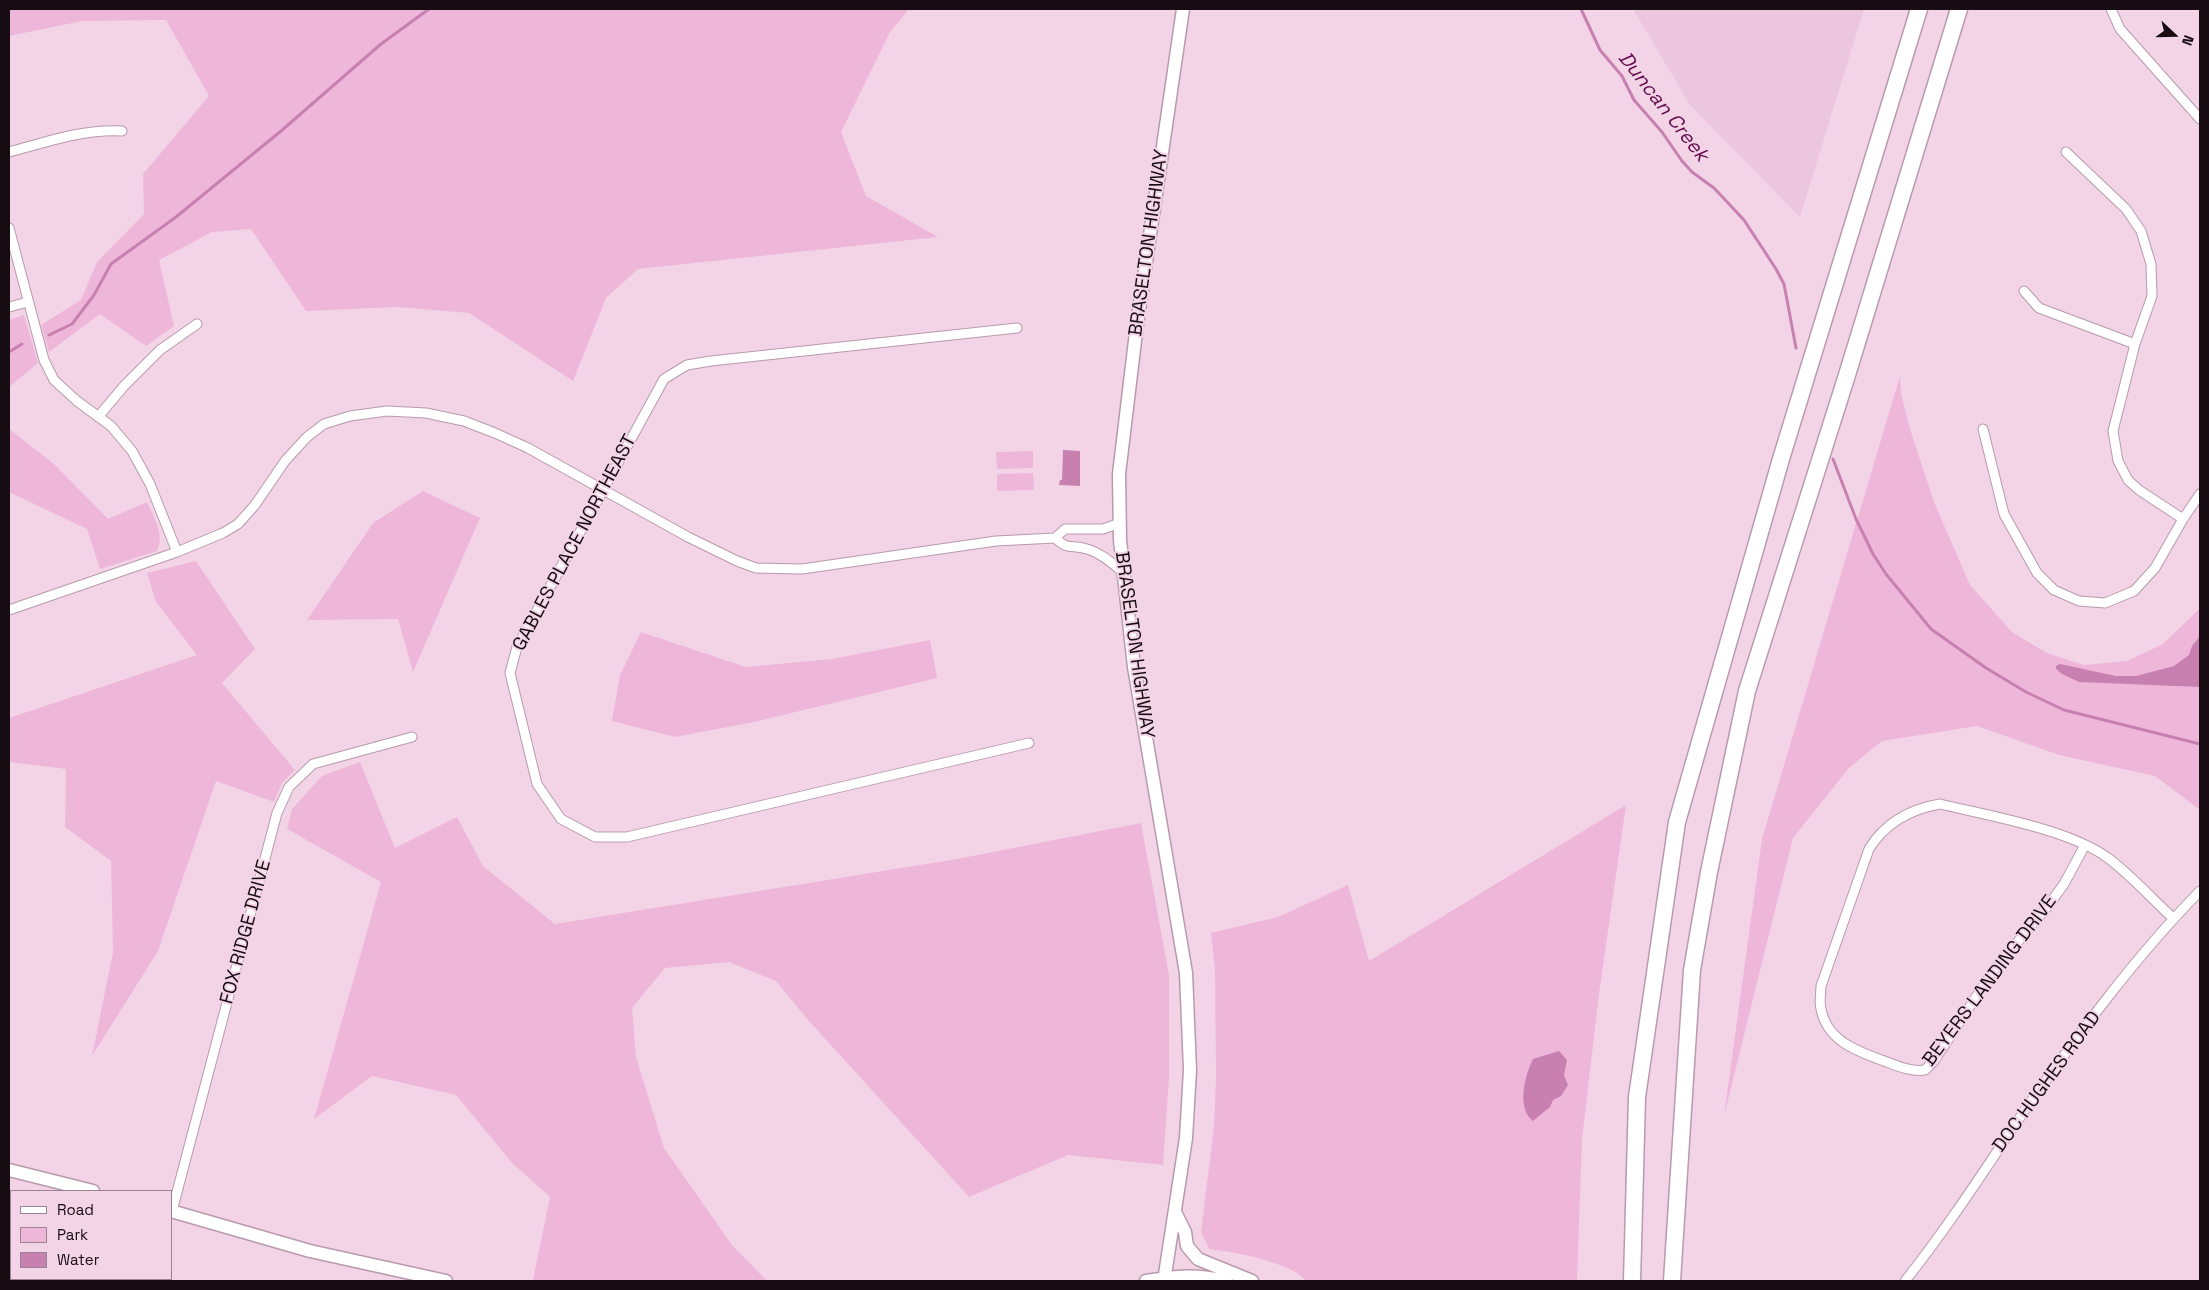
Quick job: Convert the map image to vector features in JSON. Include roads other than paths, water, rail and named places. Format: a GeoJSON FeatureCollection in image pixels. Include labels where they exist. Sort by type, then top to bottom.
{"type":"FeatureCollection","features":[{"type":"Feature","properties":{"kind":"highway"},"geometry":{"type":"LineString","coordinates":[[1632,1281],[1637,1097],[1677,822],[1781,459],[1920,9]]}},
{"type":"Feature","properties":{"kind":"highway"},"geometry":{"type":"LineString","coordinates":[[1672,1281],[1692,970],[1709,872],[1748,691],[1959,9]]}},
{"type":"Feature","properties":{"kind":"main road","name":"BRASELTON HIGHWAY"},"geometry":{"type":"LineString","coordinates":[[1164,1280],[1186,1138],[1190,1070],[1186,974],[1134,667],[1120,522],[1119,474],[1128,388],[1183,9]]}},
{"type":"Feature","properties":{"kind":"main road"},"geometry":{"type":"LineString","coordinates":[[9,1170],[89,1190]]}},
{"type":"Feature","properties":{"kind":"main road"},"geometry":{"type":"LineString","coordinates":[[172,1211],[310,1251],[446,1281]]}},
{"type":"Feature","properties":{"kind":"main road"},"geometry":{"type":"LineString","coordinates":[[1175,1212],[1185,1232],[1188,1246],[1198,1258],[1252,1281]]}},
{"type":"Feature","properties":{"kind":"main road"},"geometry":{"type":"LineString","coordinates":[[1146,1281],[1204,1276],[1226,1281]]}},
{"type":"Feature","properties":{"kind":"street"},"geometry":{"type":"LineString","coordinates":[[2111,9],[2120,29],[2200,118]]}},
{"type":"Feature","properties":{"kind":"street"},"geometry":{"type":"LineString","coordinates":[[9,152],[80,132],[100,130],[122,131]]}},
{"type":"Feature","properties":{"kind":"street"},"geometry":{"type":"LineString","coordinates":[[2066,152],[2126,209],[2141,232],[2151,264],[2152,296],[2135,344],[2113,431],[2118,461],[2128,480],[2139,490],[2183,519]]}},
{"type":"Feature","properties":{"kind":"street"},"geometry":{"type":"LineString","coordinates":[[9,228],[44,360],[54,380],[77,401],[111,426],[132,450],[150,484],[177,552]]}},
{"type":"Feature","properties":{"kind":"street"},"geometry":{"type":"LineString","coordinates":[[2024,291],[2039,308],[2135,344]]}},
{"type":"Feature","properties":{"kind":"street"},"geometry":{"type":"LineString","coordinates":[[9,307],[28,302]]}},
{"type":"Feature","properties":{"kind":"street"},"geometry":{"type":"LineString","coordinates":[[98,417],[124,386],[160,350],[197,324]]}},
{"type":"Feature","properties":{"kind":"street","name":"GABLES PLACE NORTHEAST"},"geometry":{"type":"LineString","coordinates":[[1017,328],[687,364],[664,379],[517,647],[510,673],[537,784],[561,819],[595,837],[627,837],[1029,743]]}},
{"type":"Feature","properties":{"kind":"street"},"geometry":{"type":"LineString","coordinates":[[9,610],[177,552],[224,533],[238,524],[255,505],[285,462],[307,437],[324,424],[350,416],[387,411],[426,414],[464,421],[528,448],[688,537],[737,561],[756,568],[802,569],[996,541],[1055,538],[1065,530],[1103,529],[1120,522]]}},
{"type":"Feature","properties":{"kind":"street"},"geometry":{"type":"LineString","coordinates":[[1983,429],[2004,514],[2037,573],[2054,590],[2078,601],[2105,603],[2134,591],[2155,568],[2183,519],[2200,494]]}},
{"type":"Feature","properties":{"kind":"street"},"geometry":{"type":"LineString","coordinates":[[1055,538],[1064,547],[1087,549],[1105,558],[1124,573]]}},
{"type":"Feature","properties":{"kind":"street","name":"FOX RIDGE DRIVE"},"geometry":{"type":"LineString","coordinates":[[172,1211],[277,813],[289,787],[313,764],[412,737]]}},
{"type":"Feature","properties":{"kind":"street","name":"BEYERS LANDING DRIVE"},"geometry":{"type":"LineString","coordinates":[[2085,845],[2064,884],[2048,906],[1993,971],[1934,1061],[1925,1070],[1913,1072],[1853,1050],[1838,1039],[1828,1027],[1821,1009],[1821,986],[1869,848],[1878,834],[1892,823],[1921,807],[1940,804],[2061,835],[2085,845],[2108,858],[2173,918]]}},
{"type":"Feature","properties":{"kind":"street","name":"DOC HUGHES ROAD"},"geometry":{"type":"LineString","coordinates":[[1905,1281],[1931,1248],[2028,1106],[2089,1022],[2173,918],[2200,890]]}},
{"type":"Feature","properties":{"kind":"water"},"geometry":{"type":"Polygon","coordinates":[[[1063,450],[1080,451],[1080,486],[1059,485],[1060,480],[1062,480],[1063,450]]]}},
{"type":"Feature","properties":{"kind":"water"},"geometry":{"type":"Polygon","coordinates":[[[2200,636],[2200,687],[2079,682],[2056,669],[2056,666],[2060,664],[2116,676],[2136,676],[2174,666],[2189,655],[2192,646],[2200,636]]]}},
{"type":"Feature","properties":{"kind":"water"},"geometry":{"type":"Polygon","coordinates":[[[1559,1051],[1567,1060],[1564,1075],[1568,1085],[1561,1096],[1553,1100],[1550,1107],[1533,1121],[1528,1115],[1523,1100],[1525,1082],[1530,1066],[1533,1059],[1559,1051]]]}},
{"type":"Feature","properties":{"kind":"waterway"},"geometry":{"type":"LineString","coordinates":[[49,335],[72,324],[94,295],[111,264],[176,217],[281,131],[381,44],[429,9]]}},
{"type":"Feature","properties":{"kind":"waterway","name":"Duncan Creek"},"geometry":{"type":"LineString","coordinates":[[1581,9],[1600,50],[1622,76],[1634,100],[1662,132],[1692,172],[1714,188],[1744,220],[1776,269],[1784,284],[1796,348]]}},
{"type":"Feature","properties":{"kind":"waterway"},"geometry":{"type":"LineString","coordinates":[[9,352],[22,344]]}},
{"type":"Feature","properties":{"kind":"waterway","name":"Duncan Creek"},"geometry":{"type":"LineString","coordinates":[[1833,459],[1856,519],[1873,554],[1886,574],[1931,629],[1986,668],[2026,692],[2064,710],[2200,744]]}}]}
